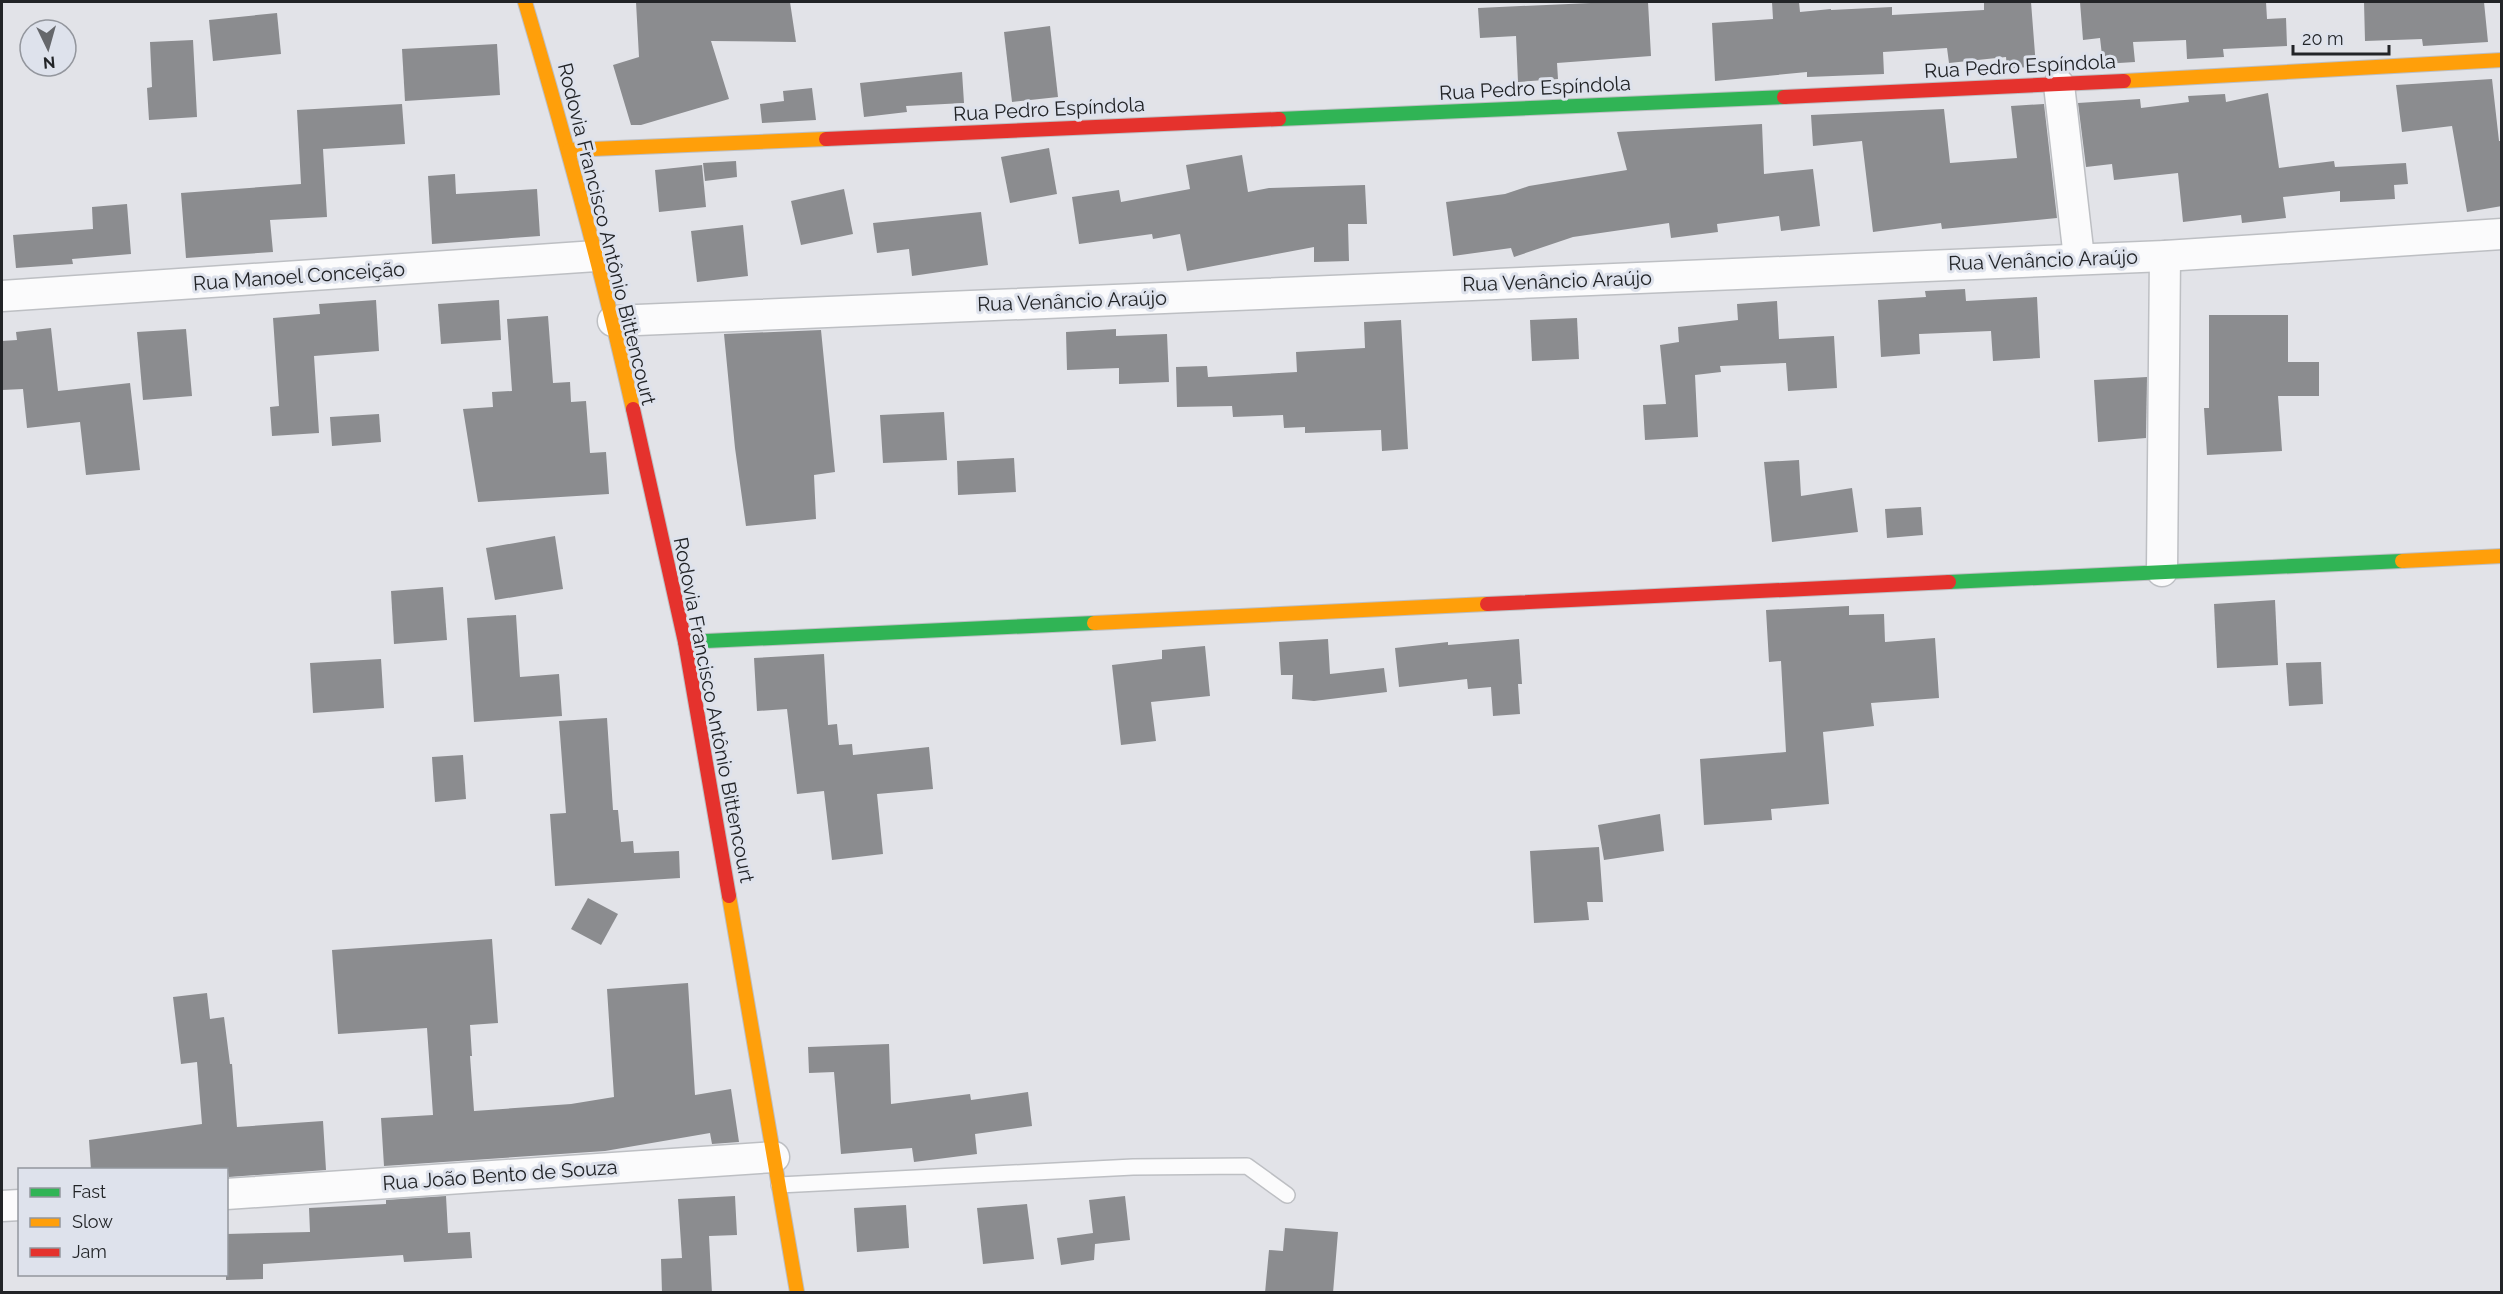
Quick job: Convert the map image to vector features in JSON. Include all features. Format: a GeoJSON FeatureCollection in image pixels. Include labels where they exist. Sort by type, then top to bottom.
{"type":"FeatureCollection","features":[{"type":"Feature","properties":{"kind":"street","name":"Rodovia Francisco Antônio Bittencourt"},"geometry":{"type":"LineString","coordinates":[[525,2],[569,150],[613,321],[685,642],[796,1293]]}},
{"type":"Feature","properties":{"kind":"street","name":"Rua Pedro Espíndola"},"geometry":{"type":"LineString","coordinates":[[569,150],[2059,85],[2502,60]]}},
{"type":"Feature","properties":{"kind":"street"},"geometry":{"type":"LineString","coordinates":[[2059,85],[2079,258]]}},
{"type":"Feature","properties":{"kind":"street","name":"Rua Venâncio Araújo"},"geometry":{"type":"LineString","coordinates":[[613,321],[2165,256],[2502,234]]}},
{"type":"Feature","properties":{"kind":"street","name":"Rua Manoel Conceição"},"geometry":{"type":"LineString","coordinates":[[2,296],[596,256]]}},
{"type":"Feature","properties":{"kind":"street"},"geometry":{"type":"LineString","coordinates":[[2162,571],[2165,256]]}},
{"type":"Feature","properties":{"kind":"street"},"geometry":{"type":"LineString","coordinates":[[685,642],[2502,556]]}},
{"type":"Feature","properties":{"kind":"street","name":"Rua João Bento de Souza"},"geometry":{"type":"LineString","coordinates":[[228,1194],[777,1171]]}},
{"type":"Feature","properties":{"kind":"street"},"geometry":{"type":"LineString","coordinates":[[2,1206],[18,1205]]}},
{"type":"Feature","properties":{"kind":"lane"},"geometry":{"type":"LineString","coordinates":[[777,1171],[1247,1166],[1287,1195]]}},
{"type":"Feature","properties":{"kind":"building"},"geometry":{"type":"Polygon","coordinates":[[[636,2],[790,2],[796,42],[711,41],[729,99],[641,125],[631,125],[613,65],[639,57],[636,2]]]}},
{"type":"Feature","properties":{"kind":"building"},"geometry":{"type":"Polygon","coordinates":[[[1648,2],[1651,56],[1557,63],[1558,79],[1518,82],[1516,36],[1480,38],[1478,8],[1648,2]]]}},
{"type":"Feature","properties":{"kind":"building"},"geometry":{"type":"Polygon","coordinates":[[[1772,2],[1799,2],[1800,12],[1892,7],[1892,15],[1984,10],[1984,2],[2031,2],[2036,67],[2007,68],[2006,57],[1949,63],[1947,48],[1883,52],[1884,74],[1807,77],[1807,72],[1715,81],[1712,23],[1773,19],[1772,2]]]}},
{"type":"Feature","properties":{"kind":"building"},"geometry":{"type":"Polygon","coordinates":[[[2080,2],[2266,2],[2267,19],[2286,18],[2287,46],[2223,49],[2224,57],[2187,59],[2186,40],[2133,42],[2135,62],[2103,64],[2100,38],[2083,40],[2080,2]]]}},
{"type":"Feature","properties":{"kind":"building"},"geometry":{"type":"Polygon","coordinates":[[[2364,2],[2484,2],[2488,42],[2423,46],[2422,39],[2365,41],[2364,2]]]}},
{"type":"Feature","properties":{"kind":"building"},"geometry":{"type":"Polygon","coordinates":[[[277,13],[281,54],[213,61],[209,20],[277,13]]]}},
{"type":"Feature","properties":{"kind":"building"},"geometry":{"type":"Polygon","coordinates":[[[1050,26],[1058,97],[1012,102],[1004,32],[1050,26]]]}},
{"type":"Feature","properties":{"kind":"building"},"geometry":{"type":"Polygon","coordinates":[[[193,40],[197,117],[149,120],[147,88],[152,87],[150,42],[193,40]]]}},
{"type":"Feature","properties":{"kind":"building"},"geometry":{"type":"Polygon","coordinates":[[[497,44],[500,95],[405,101],[402,49],[497,44]]]}},
{"type":"Feature","properties":{"kind":"building"},"geometry":{"type":"Polygon","coordinates":[[[962,72],[964,103],[906,106],[907,112],[864,117],[860,83],[962,72]]]}},
{"type":"Feature","properties":{"kind":"building"},"geometry":{"type":"Polygon","coordinates":[[[2492,79],[2499,141],[2502,141],[2502,206],[2467,212],[2452,126],[2402,132],[2396,85],[2492,79]]]}},
{"type":"Feature","properties":{"kind":"building"},"geometry":{"type":"Polygon","coordinates":[[[812,88],[816,120],[762,123],[760,104],[784,101],[783,91],[812,88]]]}},
{"type":"Feature","properties":{"kind":"building"},"geometry":{"type":"Polygon","coordinates":[[[2268,93],[2279,168],[2334,161],[2335,167],[2406,163],[2408,184],[2394,185],[2395,199],[2340,202],[2340,191],[2283,197],[2286,218],[2242,223],[2241,215],[2183,222],[2178,173],[2114,180],[2112,164],[2086,167],[2078,103],[2140,99],[2141,108],[2189,102],[2188,96],[2225,94],[2226,102],[2268,93]]]}},
{"type":"Feature","properties":{"kind":"building"},"geometry":{"type":"Polygon","coordinates":[[[402,104],[405,144],[323,149],[327,217],[270,220],[273,252],[186,258],[181,193],[301,184],[297,110],[402,104]]]}},
{"type":"Feature","properties":{"kind":"building"},"geometry":{"type":"Polygon","coordinates":[[[2044,104],[2057,218],[1942,229],[1941,223],[1873,232],[1862,141],[1813,146],[1811,115],[1944,109],[1950,163],[2017,158],[2011,106],[2044,104]]]}},
{"type":"Feature","properties":{"kind":"building"},"geometry":{"type":"Polygon","coordinates":[[[1762,124],[1764,174],[1813,169],[1820,226],[1781,231],[1779,216],[1717,224],[1718,232],[1671,238],[1669,223],[1573,237],[1514,257],[1511,248],[1453,256],[1446,202],[1505,194],[1529,186],[1627,170],[1617,132],[1762,124]]]}},
{"type":"Feature","properties":{"kind":"building"},"geometry":{"type":"Polygon","coordinates":[[[1049,148],[1057,194],[1010,203],[1001,157],[1049,148]]]}},
{"type":"Feature","properties":{"kind":"building"},"geometry":{"type":"Polygon","coordinates":[[[1242,155],[1248,192],[1269,188],[1365,185],[1367,224],[1348,224],[1349,261],[1314,262],[1314,247],[1187,271],[1180,234],[1153,239],[1152,234],[1079,244],[1072,197],[1119,190],[1121,202],[1190,189],[1186,165],[1242,155]]]}},
{"type":"Feature","properties":{"kind":"building"},"geometry":{"type":"Polygon","coordinates":[[[736,161],[737,177],[705,181],[703,163],[736,161]]]}},
{"type":"Feature","properties":{"kind":"building"},"geometry":{"type":"Polygon","coordinates":[[[702,165],[706,207],[659,212],[655,170],[702,165]]]}},
{"type":"Feature","properties":{"kind":"building"},"geometry":{"type":"Polygon","coordinates":[[[455,174],[456,194],[537,189],[540,236],[432,244],[428,176],[455,174]]]}},
{"type":"Feature","properties":{"kind":"building"},"geometry":{"type":"Polygon","coordinates":[[[844,189],[853,234],[801,245],[791,201],[844,189]]]}},
{"type":"Feature","properties":{"kind":"building"},"geometry":{"type":"Polygon","coordinates":[[[127,204],[131,254],[72,259],[73,264],[16,268],[13,235],[93,229],[92,207],[127,204]]]}},
{"type":"Feature","properties":{"kind":"building"},"geometry":{"type":"Polygon","coordinates":[[[981,212],[988,265],[912,276],[909,249],[877,253],[873,223],[981,212]]]}},
{"type":"Feature","properties":{"kind":"building"},"geometry":{"type":"Polygon","coordinates":[[[743,225],[748,276],[697,282],[691,231],[743,225]]]}},
{"type":"Feature","properties":{"kind":"building"},"geometry":{"type":"Polygon","coordinates":[[[1965,289],[1966,301],[2037,297],[2040,358],[1993,361],[1991,331],[1919,334],[1920,354],[1881,357],[1878,300],[1926,297],[1925,291],[1965,289]]]}},
{"type":"Feature","properties":{"kind":"building"},"geometry":{"type":"Polygon","coordinates":[[[376,300],[379,351],[314,356],[319,433],[272,436],[270,407],[279,406],[273,318],[320,314],[319,304],[376,300]]]}},
{"type":"Feature","properties":{"kind":"building"},"geometry":{"type":"Polygon","coordinates":[[[499,300],[501,340],[441,344],[438,304],[499,300]]]}},
{"type":"Feature","properties":{"kind":"building"},"geometry":{"type":"Polygon","coordinates":[[[1777,301],[1779,339],[1834,336],[1837,388],[1788,391],[1786,363],[1720,366],[1721,372],[1695,375],[1698,437],[1645,440],[1643,405],[1666,404],[1660,345],[1679,342],[1678,327],[1738,320],[1737,304],[1777,301]]]}},
{"type":"Feature","properties":{"kind":"building"},"geometry":{"type":"Polygon","coordinates":[[[2209,315],[2288,315],[2288,362],[2319,362],[2319,396],[2278,396],[2282,451],[2207,455],[2204,408],[2209,408],[2209,315]]]}},
{"type":"Feature","properties":{"kind":"building"},"geometry":{"type":"Polygon","coordinates":[[[548,316],[553,383],[570,382],[571,402],[586,401],[590,453],[606,452],[609,494],[478,502],[463,409],[493,407],[492,392],[512,391],[507,319],[548,316]]]}},
{"type":"Feature","properties":{"kind":"building"},"geometry":{"type":"Polygon","coordinates":[[[1577,318],[1579,359],[1532,361],[1530,320],[1577,318]]]}},
{"type":"Feature","properties":{"kind":"building"},"geometry":{"type":"Polygon","coordinates":[[[1401,320],[1408,449],[1382,451],[1381,430],[1305,433],[1305,427],[1284,428],[1283,415],[1233,417],[1232,406],[1177,407],[1176,367],[1207,366],[1208,377],[1297,372],[1296,352],[1365,348],[1364,322],[1401,320]]]}},
{"type":"Feature","properties":{"kind":"building"},"geometry":{"type":"Polygon","coordinates":[[[51,328],[58,391],[130,383],[140,470],[86,475],[80,422],[27,428],[23,389],[2,390],[2,341],[17,340],[16,332],[51,328]]]}},
{"type":"Feature","properties":{"kind":"building"},"geometry":{"type":"Polygon","coordinates":[[[186,329],[192,396],[143,400],[137,332],[186,329]]]}},
{"type":"Feature","properties":{"kind":"building"},"geometry":{"type":"Polygon","coordinates":[[[1116,329],[1116,336],[1167,334],[1169,382],[1119,384],[1119,368],[1067,370],[1066,332],[1116,329]]]}},
{"type":"Feature","properties":{"kind":"building"},"geometry":{"type":"Polygon","coordinates":[[[821,330],[835,472],[814,475],[816,519],[746,526],[735,448],[724,334],[821,330]]]}},
{"type":"Feature","properties":{"kind":"building"},"geometry":{"type":"Polygon","coordinates":[[[2147,377],[2146,438],[2098,442],[2094,380],[2147,377]]]}},
{"type":"Feature","properties":{"kind":"building"},"geometry":{"type":"Polygon","coordinates":[[[944,412],[947,460],[883,463],[880,415],[944,412]]]}},
{"type":"Feature","properties":{"kind":"building"},"geometry":{"type":"Polygon","coordinates":[[[379,414],[381,442],[332,446],[330,417],[379,414]]]}},
{"type":"Feature","properties":{"kind":"building"},"geometry":{"type":"Polygon","coordinates":[[[1014,458],[1016,492],[958,495],[957,461],[1014,458]]]}},
{"type":"Feature","properties":{"kind":"building"},"geometry":{"type":"Polygon","coordinates":[[[1799,460],[1801,496],[1852,488],[1858,532],[1772,542],[1764,462],[1799,460]]]}},
{"type":"Feature","properties":{"kind":"building"},"geometry":{"type":"Polygon","coordinates":[[[1921,507],[1923,535],[1887,538],[1885,509],[1921,507]]]}},
{"type":"Feature","properties":{"kind":"building"},"geometry":{"type":"Polygon","coordinates":[[[555,536],[563,589],[495,600],[486,548],[555,536]]]}},
{"type":"Feature","properties":{"kind":"building"},"geometry":{"type":"Polygon","coordinates":[[[443,587],[447,640],[394,644],[391,591],[443,587]]]}},
{"type":"Feature","properties":{"kind":"building"},"geometry":{"type":"Polygon","coordinates":[[[2275,600],[2278,665],[2217,668],[2214,604],[2275,600]]]}},
{"type":"Feature","properties":{"kind":"building"},"geometry":{"type":"Polygon","coordinates":[[[1849,606],[1849,615],[1884,614],[1885,642],[1935,638],[1939,698],[1871,703],[1874,726],[1823,732],[1829,804],[1771,809],[1772,820],[1704,825],[1700,759],[1786,752],[1781,661],[1769,662],[1766,610],[1849,606]]]}},
{"type":"Feature","properties":{"kind":"building"},"geometry":{"type":"Polygon","coordinates":[[[516,615],[520,677],[559,674],[562,716],[474,722],[467,618],[516,615]]]}},
{"type":"Feature","properties":{"kind":"building"},"geometry":{"type":"Polygon","coordinates":[[[1328,639],[1330,674],[1384,668],[1387,692],[1314,701],[1292,699],[1293,675],[1281,675],[1279,642],[1328,639]]]}},
{"type":"Feature","properties":{"kind":"building"},"geometry":{"type":"Polygon","coordinates":[[[1519,639],[1522,684],[1518,684],[1520,714],[1493,716],[1491,687],[1468,689],[1467,679],[1399,687],[1395,648],[1448,642],[1448,645],[1519,639]]]}},
{"type":"Feature","properties":{"kind":"building"},"geometry":{"type":"Polygon","coordinates":[[[1205,646],[1210,696],[1151,702],[1156,741],[1121,745],[1112,665],[1162,659],[1162,650],[1205,646]]]}},
{"type":"Feature","properties":{"kind":"building"},"geometry":{"type":"Polygon","coordinates":[[[824,654],[828,725],[837,724],[839,745],[852,744],[853,755],[929,747],[933,789],[877,794],[883,854],[832,860],[824,791],[797,794],[787,709],[757,711],[754,658],[824,654]]]}},
{"type":"Feature","properties":{"kind":"building"},"geometry":{"type":"Polygon","coordinates":[[[381,659],[384,708],[313,713],[310,663],[381,659]]]}},
{"type":"Feature","properties":{"kind":"building"},"geometry":{"type":"Polygon","coordinates":[[[2321,662],[2323,704],[2289,706],[2286,663],[2321,662]]]}},
{"type":"Feature","properties":{"kind":"building"},"geometry":{"type":"Polygon","coordinates":[[[607,718],[613,810],[618,810],[621,842],[633,841],[634,853],[679,851],[680,878],[555,886],[550,814],[566,813],[559,721],[607,718]]]}},
{"type":"Feature","properties":{"kind":"building"},"geometry":{"type":"Polygon","coordinates":[[[463,755],[466,799],[435,802],[432,757],[463,755]]]}},
{"type":"Feature","properties":{"kind":"building"},"geometry":{"type":"Polygon","coordinates":[[[1660,814],[1664,851],[1604,860],[1598,825],[1660,814]]]}},
{"type":"Feature","properties":{"kind":"building"},"geometry":{"type":"Polygon","coordinates":[[[1599,847],[1603,902],[1587,902],[1589,920],[1534,923],[1530,851],[1599,847]]]}},
{"type":"Feature","properties":{"kind":"building"},"geometry":{"type":"Polygon","coordinates":[[[588,898],[618,914],[601,945],[571,929],[588,898]]]}},
{"type":"Feature","properties":{"kind":"building"},"geometry":{"type":"Polygon","coordinates":[[[492,939],[498,1023],[470,1025],[474,1111],[571,1104],[614,1097],[607,989],[688,983],[695,1095],[731,1089],[739,1142],[712,1144],[710,1133],[605,1151],[384,1166],[381,1118],[433,1115],[427,1028],[338,1034],[332,950],[492,939]]]}},
{"type":"Feature","properties":{"kind":"building"},"geometry":{"type":"Polygon","coordinates":[[[207,993],[210,1019],[224,1017],[230,1064],[232,1064],[237,1127],[323,1121],[326,1170],[229,1177],[228,1168],[91,1168],[89,1140],[202,1124],[197,1062],[181,1064],[173,997],[207,993]]]}},
{"type":"Feature","properties":{"kind":"building"},"geometry":{"type":"Polygon","coordinates":[[[889,1044],[891,1104],[970,1094],[971,1100],[1028,1092],[1032,1126],[975,1134],[977,1154],[914,1162],[912,1148],[841,1154],[834,1072],[809,1073],[808,1047],[889,1044]]]}},
{"type":"Feature","properties":{"kind":"building"},"geometry":{"type":"Polygon","coordinates":[[[446,1196],[448,1233],[470,1232],[472,1258],[404,1262],[403,1255],[263,1264],[263,1279],[226,1280],[228,1276],[228,1234],[310,1232],[309,1208],[386,1204],[386,1200],[446,1196]]]}},
{"type":"Feature","properties":{"kind":"building"},"geometry":{"type":"Polygon","coordinates":[[[735,1196],[737,1235],[709,1236],[712,1293],[662,1293],[661,1259],[682,1258],[678,1199],[735,1196]]]}},
{"type":"Feature","properties":{"kind":"building"},"geometry":{"type":"Polygon","coordinates":[[[1125,1196],[1130,1240],[1095,1244],[1094,1260],[1061,1265],[1057,1238],[1093,1233],[1089,1200],[1125,1196]]]}},
{"type":"Feature","properties":{"kind":"building"},"geometry":{"type":"Polygon","coordinates":[[[1027,1204],[1034,1259],[983,1264],[977,1208],[1027,1204]]]}},
{"type":"Feature","properties":{"kind":"building"},"geometry":{"type":"Polygon","coordinates":[[[906,1205],[909,1248],[857,1252],[854,1208],[906,1205]]]}},
{"type":"Feature","properties":{"kind":"building"},"geometry":{"type":"Polygon","coordinates":[[[1285,1228],[1338,1232],[1333,1293],[1265,1293],[1269,1250],[1283,1251],[1285,1228]]]}},
{"type":"Feature","properties":{"kind":"traffic: fast"},"geometry":{"type":"LineString","coordinates":[[1279,119],[1784,97]]}},
{"type":"Feature","properties":{"kind":"traffic: fast"},"geometry":{"type":"LineString","coordinates":[[1949,582],[2402,561]]}},
{"type":"Feature","properties":{"kind":"traffic: fast"},"geometry":{"type":"LineString","coordinates":[[685,642],[1094,623]]}},
{"type":"Feature","properties":{"kind":"traffic: slow"},"geometry":{"type":"LineString","coordinates":[[525,2],[582,204],[633,409]]}},
{"type":"Feature","properties":{"kind":"traffic: slow"},"geometry":{"type":"LineString","coordinates":[[2124,81],[2502,60]]}},
{"type":"Feature","properties":{"kind":"traffic: slow"},"geometry":{"type":"LineString","coordinates":[[569,150],[826,139]]}},
{"type":"Feature","properties":{"kind":"traffic: slow"},"geometry":{"type":"LineString","coordinates":[[2402,561],[2502,556]]}},
{"type":"Feature","properties":{"kind":"traffic: slow"},"geometry":{"type":"LineString","coordinates":[[1094,623],[1487,604]]}},
{"type":"Feature","properties":{"kind":"traffic: slow"},"geometry":{"type":"LineString","coordinates":[[729,896],[797,1292]]}},
{"type":"Feature","properties":{"kind":"traffic: jam"},"geometry":{"type":"LineString","coordinates":[[1784,97],[2124,81]]}},
{"type":"Feature","properties":{"kind":"traffic: jam"},"geometry":{"type":"LineString","coordinates":[[826,139],[1279,119]]}},
{"type":"Feature","properties":{"kind":"traffic: jam"},"geometry":{"type":"LineString","coordinates":[[633,409],[685,642],[729,896]]}},
{"type":"Feature","properties":{"kind":"traffic: jam"},"geometry":{"type":"LineString","coordinates":[[1487,604],[1949,582]]}}]}
